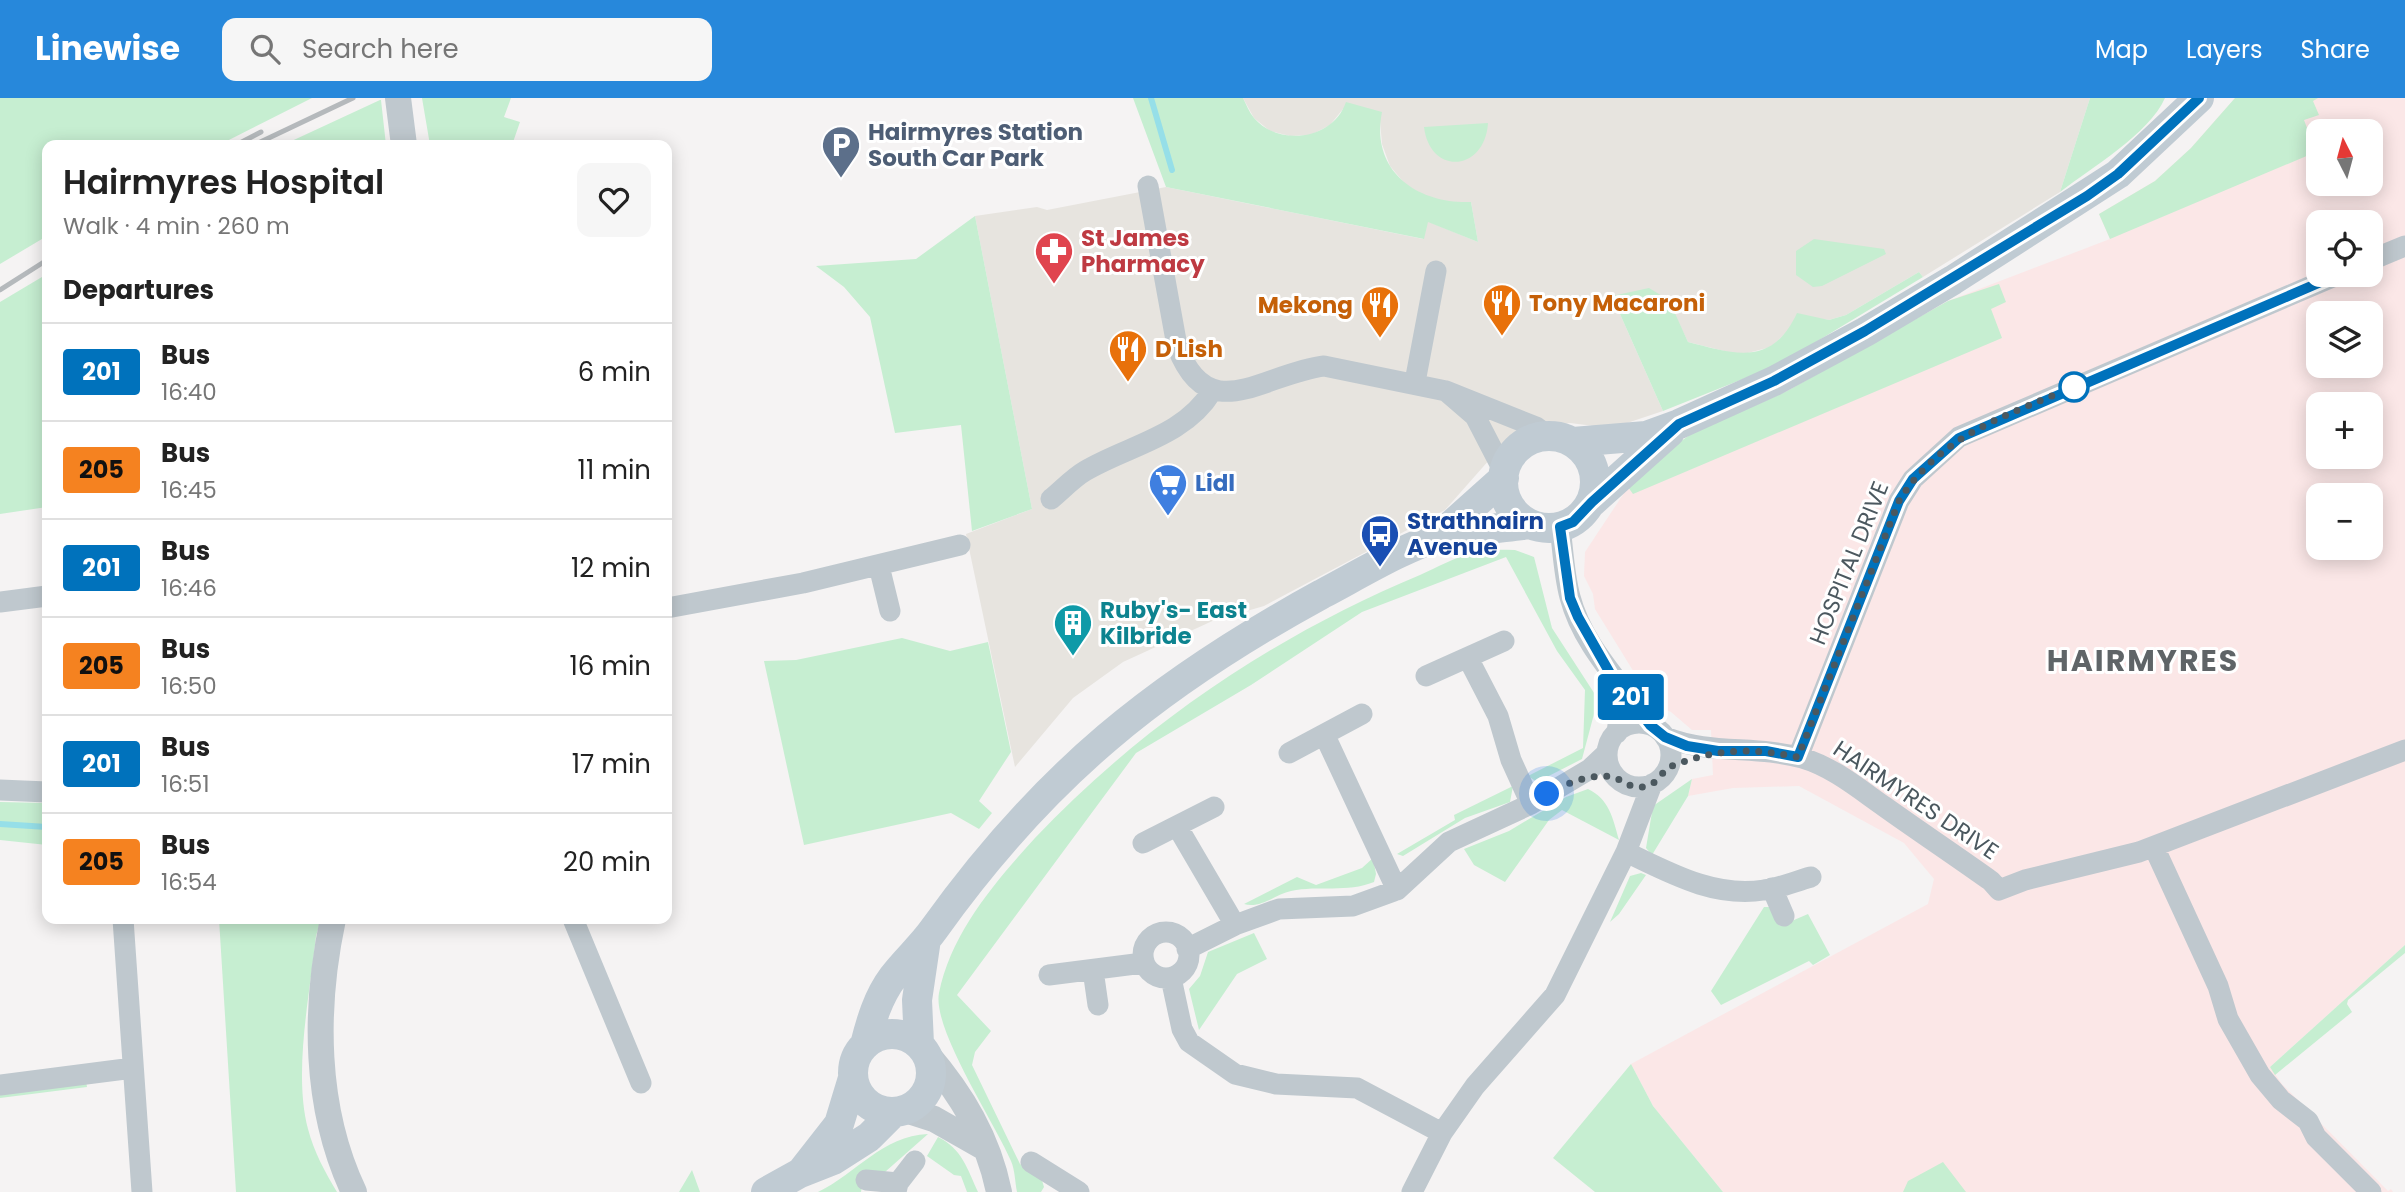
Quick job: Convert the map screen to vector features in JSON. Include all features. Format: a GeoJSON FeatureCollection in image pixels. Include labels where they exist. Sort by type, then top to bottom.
{"type":"FeatureCollection","features":[{"type":"Feature","properties":{"kind":"main road"},"geometry":{"type":"LineString","coordinates":[[1679,424],[1573,522],[1560,527],[1545,528],[1530,524],[1517,516],[1508,503],[1504,475],[1510,457],[1521,445],[1561,439],[1646,436],[1774,381],[1953,280],[2118,174],[2187,104]]}},
{"type":"Feature","properties":{"kind":"main road"},"geometry":{"type":"LineString","coordinates":[[1561,439],[1583,450],[1595,474],[1592,502]]}},
{"type":"Feature","properties":{"kind":"main road"},"geometry":{"type":"LineString","coordinates":[[1438,537],[1504,475]]}},
{"type":"Feature","properties":{"kind":"main road"},"geometry":{"type":"LineString","coordinates":[[800,1173],[839,1124],[853,1077],[853,1066],[865,1045],[874,1011],[892,978],[926,939],[977,869],[1041,796],[1091,749],[1132,716],[1237,641],[1359,574],[1438,537],[1530,524]]}},
{"type":"Feature","properties":{"kind":"main road"},"geometry":{"type":"LineString","coordinates":[[766,1192],[800,1173],[834,1160],[923,1097],[929,1088],[932,1076],[923,1049],[917,1000],[926,939]]}},
{"type":"Feature","properties":{"kind":"main road"},"geometry":{"type":"LineString","coordinates":[[865,1045],[875,1038],[898,1034],[923,1049]]}},
{"type":"Feature","properties":{"kind":"main road"},"geometry":{"type":"LineString","coordinates":[[853,1077],[863,1099],[883,1111],[900,1111]]}},
{"type":"Feature","properties":{"kind":"street"},"geometry":{"type":"LineString","coordinates":[[398,98],[403,140]]}},
{"type":"Feature","properties":{"kind":"street"},"geometry":{"type":"LineString","coordinates":[[1148,186],[1177,346],[1184,365],[1199,384],[1212,391],[1242,390],[1308,368],[1324,366],[1415,382],[1446,391],[1561,439]]}},
{"type":"Feature","properties":{"kind":"street"},"geometry":{"type":"LineString","coordinates":[[2383,255],[2405,246]]}},
{"type":"Feature","properties":{"kind":"street"},"geometry":{"type":"LineString","coordinates":[[1415,382],[1436,271]]}},
{"type":"Feature","properties":{"kind":"street","name":"HOSPITAL DRIVE"},"geometry":{"type":"LineString","coordinates":[[1798,757],[1899,501],[1913,479],[1936,455],[1959,438],[2014,413],[2309,287]]}},
{"type":"Feature","properties":{"kind":"street"},"geometry":{"type":"LineString","coordinates":[[1051,499],[1083,472],[1173,430],[1194,415],[1212,391]]}},
{"type":"Feature","properties":{"kind":"street"},"geometry":{"type":"LineString","coordinates":[[1446,391],[1475,416],[1504,475]]}},
{"type":"Feature","properties":{"kind":"street"},"geometry":{"type":"LineString","coordinates":[[1413,1191],[1442,1133],[1475,1086],[1555,995],[1626,852],[1652,784],[1668,767],[1671,755],[1658,731],[1611,675],[1586,634],[1570,598],[1560,527]]}},
{"type":"Feature","properties":{"kind":"street"},"geometry":{"type":"LineString","coordinates":[[672,607],[879,566],[960,545]]}},
{"type":"Feature","properties":{"kind":"street"},"geometry":{"type":"LineString","coordinates":[[879,566],[890,611]]}},
{"type":"Feature","properties":{"kind":"street"},"geometry":{"type":"LineString","coordinates":[[0,602],[42,597]]}},
{"type":"Feature","properties":{"kind":"street"},"geometry":{"type":"LineString","coordinates":[[1426,676],[1504,641]]}},
{"type":"Feature","properties":{"kind":"street"},"geometry":{"type":"LineString","coordinates":[[1468,658],[1499,716],[1511,760],[1531,804]]}},
{"type":"Feature","properties":{"kind":"street"},"geometry":{"type":"LineString","coordinates":[[1187,948],[1235,925],[1279,909],[1353,906],[1397,890],[1450,842],[1531,804],[1571,781],[1607,753],[1617,733],[1619,718],[1611,675]]}},
{"type":"Feature","properties":{"kind":"street"},"geometry":{"type":"LineString","coordinates":[[1289,753],[1362,714]]}},
{"type":"Feature","properties":{"kind":"street"},"geometry":{"type":"LineString","coordinates":[[1617,733],[1630,724],[1658,731]]}},
{"type":"Feature","properties":{"kind":"street","name":"HAIRMYRES DRIVE"},"geometry":{"type":"LineString","coordinates":[[1658,731],[1687,746],[1718,751],[1766,751],[1798,757],[1837,773],[1991,881],[1999,890],[2025,880],[2097,864],[2154,847]]}},
{"type":"Feature","properties":{"kind":"street"},"geometry":{"type":"LineString","coordinates":[[1325,736],[1397,890]]}},
{"type":"Feature","properties":{"kind":"street"},"geometry":{"type":"LineString","coordinates":[[2371,1192],[2316,1137],[2308,1121],[2281,1100],[2260,1075],[2228,1019],[2218,986],[2154,847],[2405,750]]}},
{"type":"Feature","properties":{"kind":"street","name":"HAIRMYRES DRIVE"},"geometry":{"type":"LineString","coordinates":[[1668,767],[1718,751]]}},
{"type":"Feature","properties":{"kind":"street"},"geometry":{"type":"LineString","coordinates":[[1607,753],[1608,762],[1620,781],[1634,831]]}},
{"type":"Feature","properties":{"kind":"street"},"geometry":{"type":"LineString","coordinates":[[1571,781],[1620,781],[1640,787],[1652,784]]}},
{"type":"Feature","properties":{"kind":"street"},"geometry":{"type":"LineString","coordinates":[[0,790],[42,792]]}},
{"type":"Feature","properties":{"kind":"street"},"geometry":{"type":"LineString","coordinates":[[1143,843],[1214,807]]}},
{"type":"Feature","properties":{"kind":"street"},"geometry":{"type":"LineString","coordinates":[[1177,826],[1235,925]]}},
{"type":"Feature","properties":{"kind":"street"},"geometry":{"type":"LineString","coordinates":[[1626,852],[1697,885],[1743,891],[1772,888],[1811,877]]}},
{"type":"Feature","properties":{"kind":"street"},"geometry":{"type":"LineString","coordinates":[[1772,888],[1784,916]]}},
{"type":"Feature","properties":{"kind":"street"},"geometry":{"type":"LineString","coordinates":[[123,924],[142,1192]]}},
{"type":"Feature","properties":{"kind":"street"},"geometry":{"type":"LineString","coordinates":[[331,924],[319,1016],[323,1070],[331,1123],[354,1192]]}},
{"type":"Feature","properties":{"kind":"street"},"geometry":{"type":"LineString","coordinates":[[575,924],[641,1083]]}},
{"type":"Feature","properties":{"kind":"street"},"geometry":{"type":"LineString","coordinates":[[1160,933],[1176,934],[1187,948],[1186,966],[1171,978],[1157,977],[1143,963],[1142,955],[1147,941],[1160,933]]}},
{"type":"Feature","properties":{"kind":"street"},"geometry":{"type":"LineString","coordinates":[[1049,975],[1143,963]]}},
{"type":"Feature","properties":{"kind":"street"},"geometry":{"type":"LineString","coordinates":[[1093,970],[1098,1005]]}},
{"type":"Feature","properties":{"kind":"street"},"geometry":{"type":"LineString","coordinates":[[1171,978],[1182,1029],[1189,1042],[1235,1074],[1276,1084],[1357,1088],[1442,1133]]}},
{"type":"Feature","properties":{"kind":"street"},"geometry":{"type":"LineString","coordinates":[[923,1049],[958,1091],[974,1118],[999,1192]]}},
{"type":"Feature","properties":{"kind":"street"},"geometry":{"type":"LineString","coordinates":[[0,1086],[133,1068]]}},
{"type":"Feature","properties":{"kind":"street"},"geometry":{"type":"LineString","coordinates":[[900,1111],[934,1119],[985,1148]]}},
{"type":"Feature","properties":{"kind":"street"},"geometry":{"type":"LineString","coordinates":[[866,1180],[897,1188],[915,1161]]}},
{"type":"Feature","properties":{"kind":"street"},"geometry":{"type":"LineString","coordinates":[[1031,1163],[1054,1185],[1079,1192]]}},
{"type":"Feature","properties":{"kind":"shaded area"},"geometry":{"type":"Polygon","coordinates":[[[1243,98],[2090,98],[2060,192],[1923,277],[1919,272],[1846,315],[1829,320],[1815,318],[1790,329],[1771,347],[1740,355],[1688,342],[1668,300],[1612,296],[1663,411],[1627,423],[1602,427],[1570,423],[1524,430],[1490,459],[1445,510],[1264,606],[1233,615],[1232,612],[1123,662],[1073,698],[1015,767],[966,534],[1032,509],[975,216],[1037,207],[1047,210],[1166,187],[1423,239],[1427,221],[1478,242],[1471,202],[1447,203],[1425,197],[1405,184],[1390,166],[1382,144],[1380,121],[1343,109],[1330,125],[1311,135],[1290,136],[1270,131],[1254,118],[1243,98]]]}},
{"type":"Feature","properties":{"kind":"shaded area"},"geometry":{"type":"Polygon","coordinates":[[[2235,98],[2405,98],[2405,945],[2270,1067],[2282,1084],[2388,1191],[2391,1189],[2393,1192],[1723,1192],[1653,1106],[1631,1064],[1928,904],[1934,879],[1904,843],[1799,786],[1733,788],[1688,796],[1692,779],[1713,775],[1711,730],[1692,730],[1671,712],[1653,703],[1595,609],[1593,594],[1584,576],[1585,552],[1628,487],[1691,434],[1787,391],[1948,301],[2110,239],[2099,214],[2155,181],[2191,148],[2235,98]]]}},
{"type":"Feature","properties":{"kind":"green space"},"geometry":{"type":"Polygon","coordinates":[[[0,98],[312,98],[229,140],[42,140],[42,239],[0,264],[0,98]]]}},
{"type":"Feature","properties":{"kind":"green space"},"geometry":{"type":"Polygon","coordinates":[[[422,98],[511,98],[504,117],[520,122],[514,140],[429,140],[422,98]]]}},
{"type":"Feature","properties":{"kind":"green space"},"geometry":{"type":"Polygon","coordinates":[[[1133,98],[1243,98],[1252,116],[1265,127],[1291,136],[1304,135],[1330,125],[1346,102],[1382,112],[1380,133],[1383,151],[1391,167],[1402,180],[1416,190],[1451,201],[1471,202],[1478,242],[1428,222],[1424,239],[1166,187],[1133,98]]]}},
{"type":"Feature","properties":{"kind":"green space"},"geometry":{"type":"Polygon","coordinates":[[[2090,98],[2165,98],[2133,137],[2060,192],[2090,98]]]}},
{"type":"Feature","properties":{"kind":"green space"},"geometry":{"type":"Polygon","coordinates":[[[2235,98],[2318,98],[2313,101],[2319,115],[2304,120],[2306,156],[2110,239],[2099,214],[2155,181],[2191,148],[2235,98]]]}},
{"type":"Feature","properties":{"kind":"green space"},"geometry":{"type":"Polygon","coordinates":[[[380,100],[385,140],[294,140],[380,100]]]}},
{"type":"Feature","properties":{"kind":"green space"},"geometry":{"type":"Polygon","coordinates":[[[1488,123],[1485,139],[1478,151],[1468,159],[1457,162],[1436,154],[1428,143],[1424,127],[1488,123]]]}},
{"type":"Feature","properties":{"kind":"green space"},"geometry":{"type":"Polygon","coordinates":[[[975,216],[1032,509],[972,531],[961,425],[895,433],[870,317],[844,287],[816,266],[916,259],[975,216]]]}},
{"type":"Feature","properties":{"kind":"green space"},"geometry":{"type":"Polygon","coordinates":[[[1814,239],[1884,249],[1886,254],[1822,286],[1813,287],[1796,275],[1796,251],[1814,239]]]}},
{"type":"Feature","properties":{"kind":"green space"},"geometry":{"type":"Polygon","coordinates":[[[1919,272],[1923,277],[1778,365],[1663,411],[1612,296],[1649,288],[1669,300],[1688,342],[1721,350],[1751,352],[1776,342],[1797,313],[1829,320],[1846,315],[1919,272]]]}},
{"type":"Feature","properties":{"kind":"green space"},"geometry":{"type":"Polygon","coordinates":[[[42,277],[42,508],[0,514],[0,302],[42,277]]]}},
{"type":"Feature","properties":{"kind":"green space"},"geometry":{"type":"Polygon","coordinates":[[[1999,284],[2006,302],[1991,309],[2002,338],[1633,494],[1628,487],[1660,456],[1691,434],[1787,391],[1948,301],[1999,284]]]}},
{"type":"Feature","properties":{"kind":"green space"},"geometry":{"type":"Polygon","coordinates":[[[1515,550],[1534,557],[1552,628],[1598,699],[1582,759],[1537,782],[1528,776],[1583,748],[1585,690],[1557,651],[1506,557],[1362,612],[1251,685],[1136,753],[957,995],[991,1031],[975,1052],[972,1065],[1020,1164],[1041,1177],[1044,1187],[1041,1192],[1017,1192],[1011,1161],[954,1052],[939,1009],[939,993],[953,950],[990,891],[1035,838],[1077,796],[1120,757],[1214,686],[1314,625],[1446,563],[1478,551],[1515,550]]]}},
{"type":"Feature","properties":{"kind":"green space"},"geometry":{"type":"Polygon","coordinates":[[[902,638],[950,651],[988,642],[1011,752],[979,801],[992,813],[979,829],[951,813],[804,845],[764,661],[796,660],[902,638]]]}},
{"type":"Feature","properties":{"kind":"green space"},"geometry":{"type":"Polygon","coordinates":[[[1692,779],[1688,796],[1652,855],[1646,848],[1653,806],[1692,779]]]}},
{"type":"Feature","properties":{"kind":"green space"},"geometry":{"type":"Polygon","coordinates":[[[1513,786],[1510,802],[1465,818],[1403,856],[1397,854],[1455,820],[1454,815],[1513,786]]]}},
{"type":"Feature","properties":{"kind":"green space"},"geometry":{"type":"Polygon","coordinates":[[[1588,789],[1605,804],[1619,840],[1562,810],[1549,820],[1505,882],[1474,865],[1464,849],[1509,831],[1566,797],[1588,789]]]}},
{"type":"Feature","properties":{"kind":"green space"},"geometry":{"type":"Polygon","coordinates":[[[0,802],[42,803],[42,844],[0,840],[0,802]]]}},
{"type":"Feature","properties":{"kind":"green space"},"geometry":{"type":"Polygon","coordinates":[[[1373,858],[1376,874],[1374,882],[1354,887],[1291,891],[1262,903],[1244,904],[1297,877],[1316,885],[1362,868],[1373,858]]]}},
{"type":"Feature","properties":{"kind":"green space"},"geometry":{"type":"Polygon","coordinates":[[[1641,873],[1646,875],[1619,914],[1610,922],[1630,876],[1641,873]]]}},
{"type":"Feature","properties":{"kind":"green space"},"geometry":{"type":"Polygon","coordinates":[[[1764,907],[1769,907],[1780,926],[1808,914],[1830,955],[1813,965],[1809,961],[1721,1005],[1711,991],[1764,907]]]}},
{"type":"Feature","properties":{"kind":"green space"},"geometry":{"type":"Polygon","coordinates":[[[219,924],[320,924],[307,1008],[302,1083],[310,1137],[337,1192],[236,1192],[219,924]]]}},
{"type":"Feature","properties":{"kind":"green space"},"geometry":{"type":"Polygon","coordinates":[[[1254,933],[1267,959],[1237,974],[1199,1030],[1189,989],[1200,976],[1208,952],[1254,933]]]}},
{"type":"Feature","properties":{"kind":"green space"},"geometry":{"type":"Polygon","coordinates":[[[2405,945],[2405,953],[2348,1000],[2347,1004],[2352,1012],[2275,1075],[2270,1067],[2405,945]]]}},
{"type":"Feature","properties":{"kind":"green space"},"geometry":{"type":"Polygon","coordinates":[[[1631,1064],[1653,1106],[1723,1192],[1595,1192],[1553,1158],[1631,1064]]]}},
{"type":"Feature","properties":{"kind":"green space"},"geometry":{"type":"Polygon","coordinates":[[[86,1081],[87,1087],[0,1098],[0,1091],[86,1081]]]}},
{"type":"Feature","properties":{"kind":"green space"},"geometry":{"type":"Polygon","coordinates":[[[928,1134],[885,1172],[864,1172],[861,1192],[818,1192],[883,1148],[912,1136],[928,1134]]]}},
{"type":"Feature","properties":{"kind":"green space"},"geometry":{"type":"Polygon","coordinates":[[[938,1137],[958,1153],[978,1192],[967,1192],[961,1176],[954,1175],[927,1156],[938,1137]]]}},
{"type":"Feature","properties":{"kind":"green space"},"geometry":{"type":"Polygon","coordinates":[[[1943,1162],[1966,1192],[1903,1192],[1908,1181],[1943,1162]]]}},
{"type":"Feature","properties":{"kind":"green space"},"geometry":{"type":"Polygon","coordinates":[[[692,1170],[700,1192],[679,1192],[692,1170]]]}},
{"type":"Feature","properties":{"kind":"waterway"},"geometry":{"type":"LineString","coordinates":[[1151,98],[1172,170]]}},
{"type":"Feature","properties":{"kind":"waterway"},"geometry":{"type":"LineString","coordinates":[[0,824],[42,827]]}},
{"type":"Feature","properties":{"kind":"railway"},"geometry":{"type":"LineString","coordinates":[[265,140],[353,98]]}},
{"type":"Feature","properties":{"kind":"railway"},"geometry":{"type":"LineString","coordinates":[[246,140],[261,132]]}},
{"type":"Feature","properties":{"kind":"railway"},"geometry":{"type":"LineString","coordinates":[[0,290],[42,263]]}},
{"type":"Feature","properties":{"kind":"bus line","name":"201"},"geometry":{"type":"LineString","coordinates":[[2199,98],[2118,174],[2087,196],[1953,280],[1865,331],[1774,381],[1679,424],[1592,502],[1584,513],[1573,522],[1560,527],[1570,598],[1586,634],[1611,675],[1650,725],[1665,737],[1687,746],[1718,751],[1766,751],[1798,757],[1899,501],[1913,479],[1936,455],[1959,438],[2014,413],[2309,287]]}},
{"type":"Feature","properties":{"kind":"place","name":"Hairmyres Station South Car Park"},"geometry":{"type":"Point","coordinates":[841,179]}},
{"type":"Feature","properties":{"kind":"place","name":"St James Pharmacy"},"geometry":{"type":"Point","coordinates":[1054,285]}},
{"type":"Feature","properties":{"kind":"place","name":"Tony Macaroni"},"geometry":{"type":"Point","coordinates":[1502,337]}},
{"type":"Feature","properties":{"kind":"place","name":"Mekong"},"geometry":{"type":"Point","coordinates":[1380,339]}},
{"type":"Feature","properties":{"kind":"place","name":"D'Lish"},"geometry":{"type":"Point","coordinates":[1128,383]}},
{"type":"Feature","properties":{"kind":"place","name":"Lidl"},"geometry":{"type":"Point","coordinates":[1168,517]}},
{"type":"Feature","properties":{"kind":"place","name":"Strathnairn Avenue"},"geometry":{"type":"Point","coordinates":[1380,568]}},
{"type":"Feature","properties":{"kind":"place","name":"Ruby's- East Kilbride"},"geometry":{"type":"Point","coordinates":[1073,657]}},
{"type":"Feature","properties":{"kind":"district","name":"HAIRMYRES"},"geometry":{"type":"Point","coordinates":[2143,661]}},
{"type":"Feature","properties":{"kind":"route"},"geometry":{"type":"LineString","coordinates":[[1547,794],[1571,781],[1592,778],[1616,778],[1623,783],[1640,787],[1650,785],[1658,781],[1668,767],[1718,751],[1766,751],[1798,757],[1899,501],[1913,479],[1936,455],[1959,438],[2081,384],[2074,387]]}}]}
